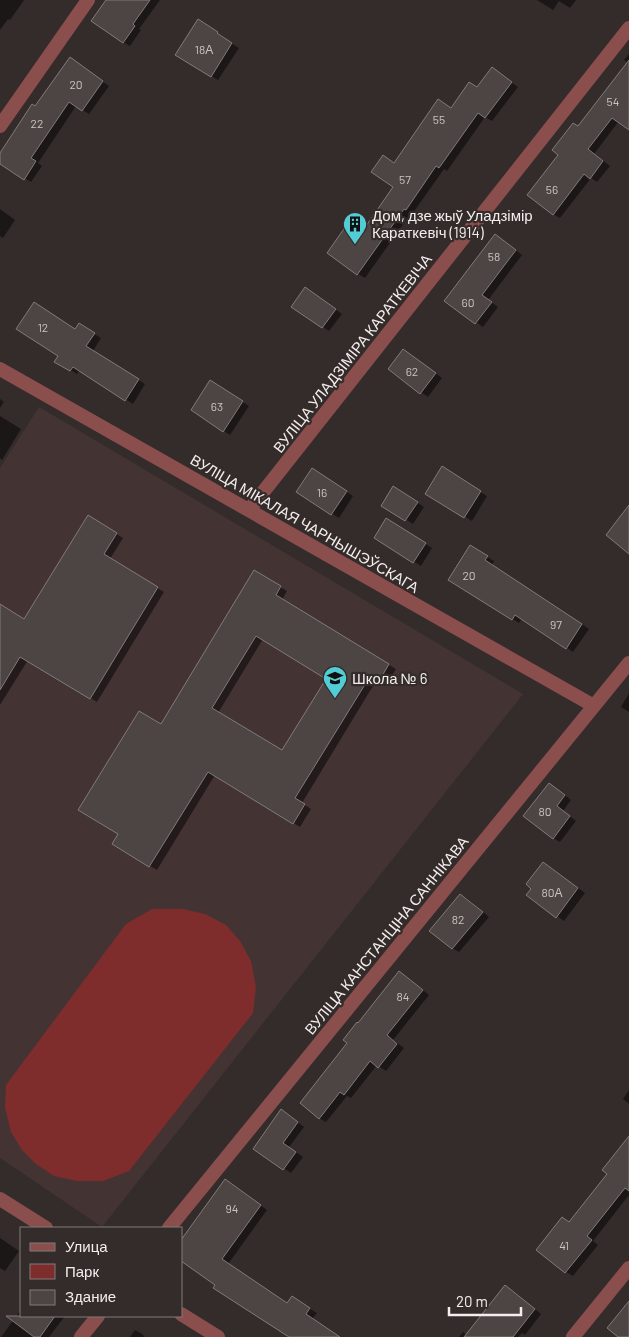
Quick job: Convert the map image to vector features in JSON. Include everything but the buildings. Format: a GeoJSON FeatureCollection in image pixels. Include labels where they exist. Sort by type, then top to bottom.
{"type":"FeatureCollection","features":[{"type":"Feature","properties":{"kind":"street"},"geometry":{"type":"LineString","coordinates":[[0,126],[88,0]]}},
{"type":"Feature","properties":{"kind":"street","name":"ВУЛІЦА УЛАДЗІМІРА КАРАТКЕВІЧА"},"geometry":{"type":"LineString","coordinates":[[249,510],[629,28]]}},
{"type":"Feature","properties":{"kind":"street","name":"ВУЛІЦА МІКАЛАЯ ЧАРНЫШЭЎСКАГА"},"geometry":{"type":"LineString","coordinates":[[0,369],[594,706]]}},
{"type":"Feature","properties":{"kind":"street","name":"ВУЛІЦА КАНСТАНЦІНА САННІКАВА"},"geometry":{"type":"LineString","coordinates":[[170,1227],[629,663]]}},
{"type":"Feature","properties":{"kind":"street"},"geometry":{"type":"LineString","coordinates":[[0,1199],[44,1227]]}},
{"type":"Feature","properties":{"kind":"street"},"geometry":{"type":"LineString","coordinates":[[573,1337],[629,1268]]}},
{"type":"Feature","properties":{"kind":"street"},"geometry":{"type":"LineString","coordinates":[[182,1315],[218,1337]]}},
{"type":"Feature","properties":{"kind":"street"},"geometry":{"type":"LineString","coordinates":[[81,1337],[97,1317]]}},
{"type":"Feature","properties":{"kind":"shaded area"},"geometry":{"type":"Polygon","coordinates":[[[39,407],[523,694],[102,1227],[0,1158],[0,468],[39,407]]]}},
{"type":"Feature","properties":{"kind":"green space"},"geometry":{"type":"Polygon","coordinates":[[[152,909],[183,909],[205,914],[226,925],[240,941],[251,961],[256,987],[253,1013],[129,1171],[103,1181],[77,1181],[54,1176],[36,1164],[22,1150],[11,1132],[5,1108],[6,1085],[126,924],[152,909]]]}},
{"type":"Feature","properties":{"kind":"place","name":"Дом, дзе жыў Уладзімір Караткевіч (1914)"},"geometry":{"type":"Point","coordinates":[355,245]}},
{"type":"Feature","properties":{"kind":"place","name":"Школа № 6"},"geometry":{"type":"Point","coordinates":[335,699]}}]}
